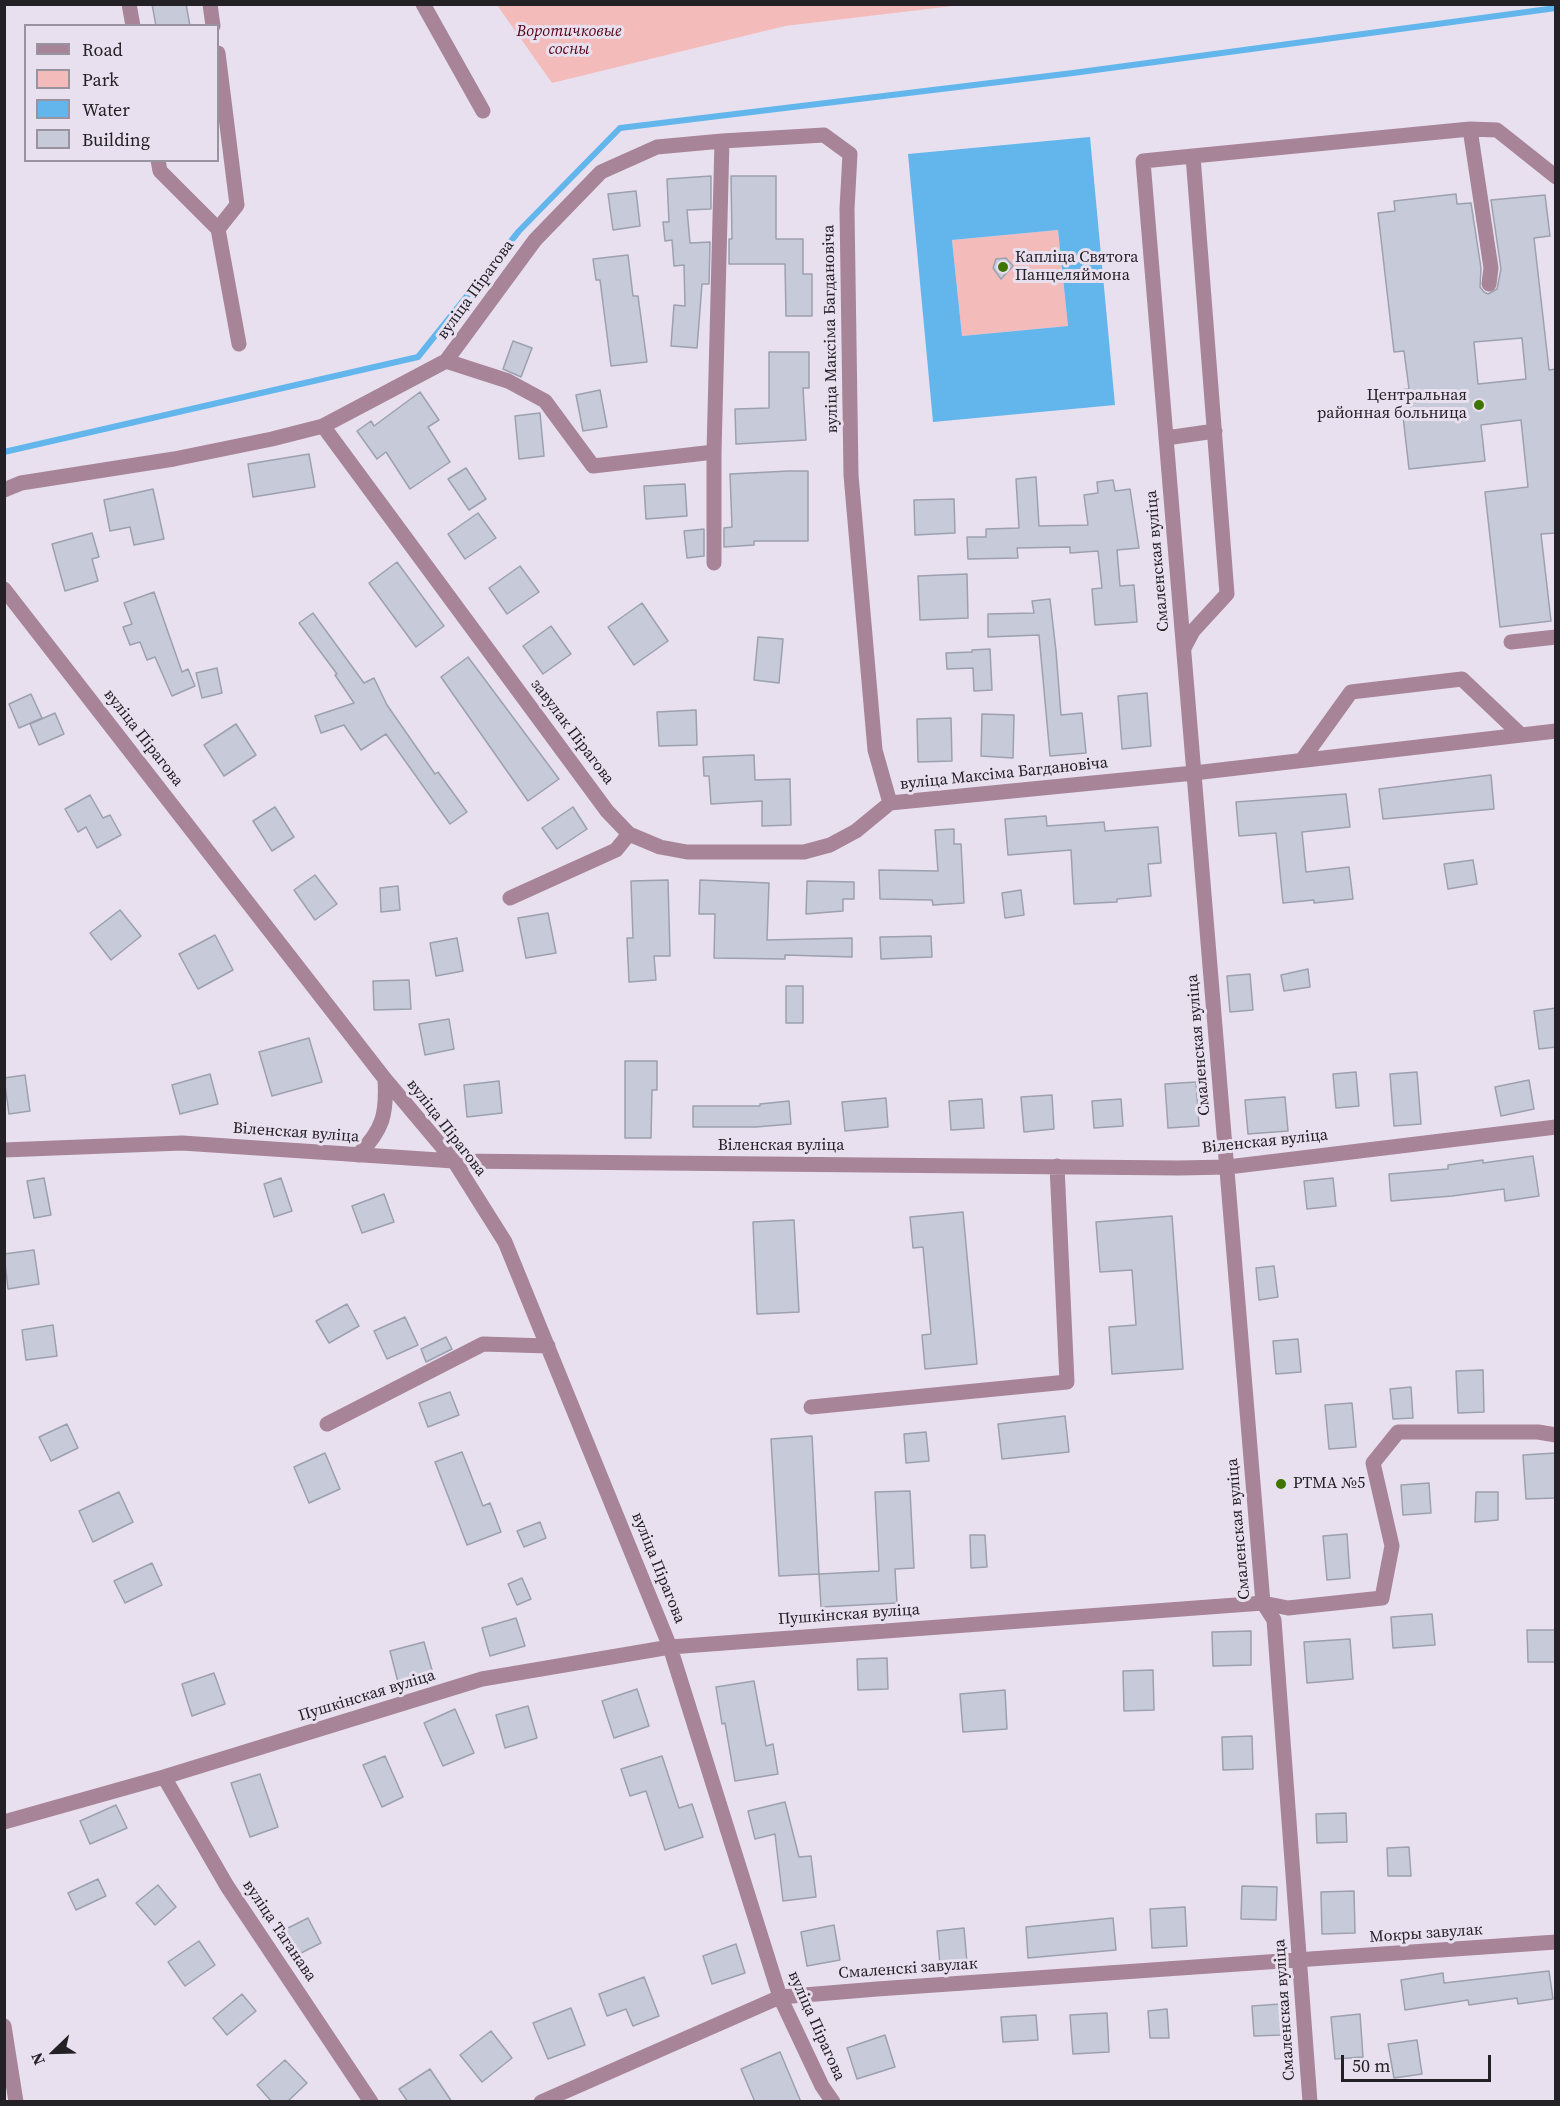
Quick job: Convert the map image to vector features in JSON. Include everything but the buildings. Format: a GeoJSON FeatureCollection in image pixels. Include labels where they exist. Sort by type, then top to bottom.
{"type":"FeatureCollection","features":[{"type":"Feature","properties":{"kind":"street"},"geometry":{"type":"LineString","coordinates":[[129,4],[133,24]]}},
{"type":"Feature","properties":{"kind":"street"},"geometry":{"type":"LineString","coordinates":[[210,4],[213,24]]}},
{"type":"Feature","properties":{"kind":"street"},"geometry":{"type":"LineString","coordinates":[[423,4],[483,111]]}},
{"type":"Feature","properties":{"kind":"street"},"geometry":{"type":"LineString","coordinates":[[218,229],[237,205],[219,61]]}},
{"type":"Feature","properties":{"kind":"street"},"geometry":{"type":"LineString","coordinates":[[1470,129],[1491,268],[1489,284]]}},
{"type":"Feature","properties":{"kind":"street"},"geometry":{"type":"LineString","coordinates":[[1184,648],[1193,632],[1227,594],[1193,156],[1470,129],[1497,130],[1556,177]]}},
{"type":"Feature","properties":{"kind":"street","name":"вуліца Пірагова"},"geometry":{"type":"LineString","coordinates":[[4,490],[21,483],[174,459],[272,439],[322,426],[446,361],[535,240],[602,172],[657,147],[824,135],[850,154]]}},
{"type":"Feature","properties":{"kind":"street"},"geometry":{"type":"LineString","coordinates":[[714,563],[714,452],[722,141]]}},
{"type":"Feature","properties":{"kind":"street","name":"вуліца Максіма Багдановіча"},"geometry":{"type":"LineString","coordinates":[[850,154],[847,209],[850,475],[875,750],[890,803],[1194,773],[1556,731]]}},
{"type":"Feature","properties":{"kind":"street","name":"Смаленская вуліца"},"geometry":{"type":"LineString","coordinates":[[1193,156],[1143,161],[1263,1603],[1274,1620],[1310,2102]]}},
{"type":"Feature","properties":{"kind":"street"},"geometry":{"type":"LineString","coordinates":[[158,162],[160,171],[218,229],[239,344]]}},
{"type":"Feature","properties":{"kind":"street"},"geometry":{"type":"LineString","coordinates":[[446,361],[508,381],[545,401],[593,466],[714,452]]}},
{"type":"Feature","properties":{"kind":"street","name":"завулак Пірагова"},"geometry":{"type":"LineString","coordinates":[[322,426],[608,811],[629,834],[660,847],[687,852],[804,852],[830,844],[856,831],[890,803]]}},
{"type":"Feature","properties":{"kind":"street"},"geometry":{"type":"LineString","coordinates":[[1166,438],[1215,431]]}},
{"type":"Feature","properties":{"kind":"street","name":"вуліца Пірагова"},"geometry":{"type":"LineString","coordinates":[[4,589],[385,1079],[453,1161],[505,1242],[670,1647],[780,1997],[822,2086],[833,2102]]}},
{"type":"Feature","properties":{"kind":"street"},"geometry":{"type":"LineString","coordinates":[[1511,642],[1556,637]]}},
{"type":"Feature","properties":{"kind":"street"},"geometry":{"type":"LineString","coordinates":[[1302,760],[1351,692],[1462,679],[1521,735]]}},
{"type":"Feature","properties":{"kind":"street"},"geometry":{"type":"LineString","coordinates":[[510,898],[616,850],[629,834]]}},
{"type":"Feature","properties":{"kind":"street","name":"вуліца Пірагова"},"geometry":{"type":"LineString","coordinates":[[358,1155],[372,1141],[381,1125],[387,1104],[385,1079]]}},
{"type":"Feature","properties":{"kind":"street","name":"Віленская вуліца"},"geometry":{"type":"LineString","coordinates":[[4,1150],[182,1143],[453,1161],[1228,1167],[1556,1127]]}},
{"type":"Feature","properties":{"kind":"street"},"geometry":{"type":"LineString","coordinates":[[811,1407],[1066,1382],[1057,1166]]}},
{"type":"Feature","properties":{"kind":"street"},"geometry":{"type":"LineString","coordinates":[[327,1424],[483,1344],[548,1346]]}},
{"type":"Feature","properties":{"kind":"street","name":"Пушкінская вуліца"},"geometry":{"type":"LineString","coordinates":[[4,1822],[164,1777],[482,1679],[670,1647],[1263,1603],[1288,1608],[1382,1598],[1392,1546],[1373,1463],[1398,1432],[1538,1432],[1556,1435]]}},
{"type":"Feature","properties":{"kind":"street","name":"вуліца Таганава"},"geometry":{"type":"LineString","coordinates":[[164,1777],[227,1886],[371,2102]]}},
{"type":"Feature","properties":{"kind":"street","name":"Мокры завулак"},"geometry":{"type":"LineString","coordinates":[[1299,1961],[1556,1942]]}},
{"type":"Feature","properties":{"kind":"street","name":"Смаленскі завулак"},"geometry":{"type":"LineString","coordinates":[[541,2102],[780,1997],[1299,1961]]}},
{"type":"Feature","properties":{"kind":"street"},"geometry":{"type":"LineString","coordinates":[[4,2026],[16,2102]]}},
{"type":"Feature","properties":{"kind":"green space","name":"Воротичковые сосны"},"geometry":{"type":"Polygon","coordinates":[[[497,5],[961,5],[785,26],[552,83],[497,5]]]}},
{"type":"Feature","properties":{"kind":"green space"},"geometry":{"type":"Polygon","coordinates":[[[1058,230],[1068,326],[962,336],[952,240],[1058,230]]]}},
{"type":"Feature","properties":{"kind":"water"},"geometry":{"type":"Polygon","coordinates":[[[1090,137],[1115,405],[933,422],[908,154],[1090,137]],[[1058,230],[952,240],[962,336],[1068,326],[1058,230]]]}},
{"type":"Feature","properties":{"kind":"waterway"},"geometry":{"type":"LineString","coordinates":[[4,452],[418,357],[519,231],[620,128],[1073,73],[1556,8]]}},
{"type":"Feature","properties":{"kind":"place","name":"Капліца Святога Панцеляймона"},"geometry":{"type":"Point","coordinates":[1003,267]}},
{"type":"Feature","properties":{"kind":"place","name":"Центральная районная больница"},"geometry":{"type":"Point","coordinates":[1479,405]}},
{"type":"Feature","properties":{"kind":"place","name":"РТМА №5"},"geometry":{"type":"Point","coordinates":[1281,1484]}}]}
